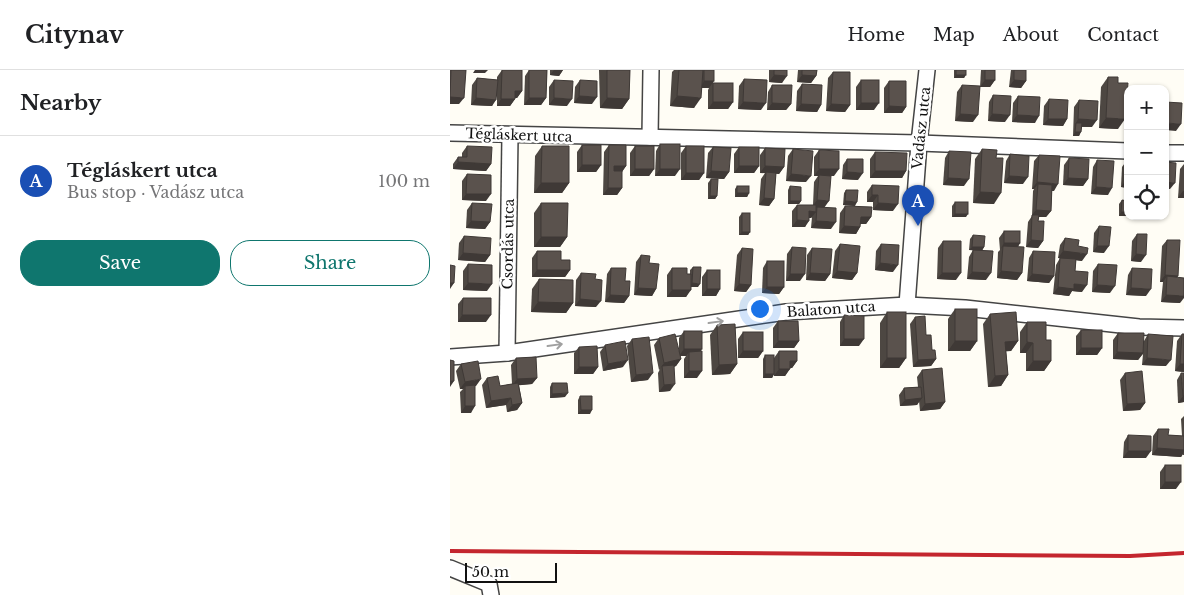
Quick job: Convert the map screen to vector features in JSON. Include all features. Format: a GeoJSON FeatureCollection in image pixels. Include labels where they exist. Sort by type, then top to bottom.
{"type":"FeatureCollection","features":[{"type":"Feature","properties":{"kind":"street"},"geometry":{"type":"LineString","coordinates":[[650,137],[651,70]]}},
{"type":"Feature","properties":{"kind":"street","name":"Vadász utca"},"geometry":{"type":"LineString","coordinates":[[907,305],[919,143],[927,70]]}},
{"type":"Feature","properties":{"kind":"street","name":"Tégláskert utca"},"geometry":{"type":"LineString","coordinates":[[450,133],[919,143],[1124,151]]}},
{"type":"Feature","properties":{"kind":"street","name":"Csordás utca"},"geometry":{"type":"LineString","coordinates":[[507,353],[510,135]]}},
{"type":"Feature","properties":{"kind":"street"},"geometry":{"type":"LineString","coordinates":[[1169,153],[1184,153]]}},
{"type":"Feature","properties":{"kind":"street","name":"Balaton utca"},"geometry":{"type":"LineString","coordinates":[[450,357],[507,353],[786,312],[907,305],[965,308],[1139,327],[1184,328]]}},
{"type":"Feature","properties":{"kind":"street"},"geometry":{"type":"LineString","coordinates":[[450,568],[489,584],[491,595]]}},
{"type":"Feature","properties":{"kind":"building"},"geometry":{"type":"Polygon","coordinates":[[[451,70],[466,70],[464,98],[450,97],[451,70]]]}},
{"type":"Feature","properties":{"kind":"building"},"geometry":{"type":"Polygon","coordinates":[[[502,70],[522,70],[522,91],[515,91],[515,99],[501,99],[502,70]]]}},
{"type":"Feature","properties":{"kind":"building"},"geometry":{"type":"Polygon","coordinates":[[[529,70],[547,70],[546,98],[529,98],[529,70]]]}},
{"type":"Feature","properties":{"kind":"building"},"geometry":{"type":"Polygon","coordinates":[[[607,70],[630,70],[629,99],[607,98],[607,70]]]}},
{"type":"Feature","properties":{"kind":"building"},"geometry":{"type":"Polygon","coordinates":[[[679,70],[703,70],[701,98],[677,96],[679,70]]]}},
{"type":"Feature","properties":{"kind":"building"},"geometry":{"type":"Polygon","coordinates":[[[704,70],[714,70],[714,81],[704,81],[704,70]]]}},
{"type":"Feature","properties":{"kind":"building"},"geometry":{"type":"Polygon","coordinates":[[[774,70],[787,70],[787,76],[774,75],[774,70]]]}},
{"type":"Feature","properties":{"kind":"building"},"geometry":{"type":"Polygon","coordinates":[[[802,70],[817,70],[816,76],[802,75],[802,70]]]}},
{"type":"Feature","properties":{"kind":"building"},"geometry":{"type":"Polygon","coordinates":[[[956,70],[966,70],[966,75],[956,75],[956,70]]]}},
{"type":"Feature","properties":{"kind":"building"},"geometry":{"type":"Polygon","coordinates":[[[985,70],[995,70],[995,80],[985,80],[985,70]]]}},
{"type":"Feature","properties":{"kind":"building"},"geometry":{"type":"Polygon","coordinates":[[[1014,70],[1026,70],[1026,81],[1014,80],[1014,70]]]}},
{"type":"Feature","properties":{"kind":"building"},"geometry":{"type":"Polygon","coordinates":[[[833,72],[850,72],[850,105],[831,104],[833,72]]]}},
{"type":"Feature","properties":{"kind":"building"},"geometry":{"type":"Polygon","coordinates":[[[1108,77],[1118,77],[1118,83],[1128,83],[1128,85],[1124,85],[1124,119],[1106,118],[1108,77]]]}},
{"type":"Feature","properties":{"kind":"building"},"geometry":{"type":"Polygon","coordinates":[[[477,78],[498,80],[496,100],[476,98],[477,78]]]}},
{"type":"Feature","properties":{"kind":"building"},"geometry":{"type":"Polygon","coordinates":[[[744,79],[767,80],[766,103],[743,102],[744,79]]]}},
{"type":"Feature","properties":{"kind":"building"},"geometry":{"type":"Polygon","coordinates":[[[554,80],[573,81],[572,99],[554,98],[554,80]]]}},
{"type":"Feature","properties":{"kind":"building"},"geometry":{"type":"Polygon","coordinates":[[[580,80],[597,81],[597,97],[579,96],[580,80]]]}},
{"type":"Feature","properties":{"kind":"building"},"geometry":{"type":"Polygon","coordinates":[[[861,80],[879,80],[879,103],[861,103],[861,80]]]}},
{"type":"Feature","properties":{"kind":"building"},"geometry":{"type":"Polygon","coordinates":[[[889,81],[906,81],[906,107],[889,106],[889,81]]]}},
{"type":"Feature","properties":{"kind":"building"},"geometry":{"type":"Polygon","coordinates":[[[713,83],[733,83],[733,102],[713,102],[713,83]]]}},
{"type":"Feature","properties":{"kind":"building"},"geometry":{"type":"Polygon","coordinates":[[[802,84],[822,85],[821,105],[801,104],[802,84]]]}},
{"type":"Feature","properties":{"kind":"building"},"geometry":{"type":"Polygon","coordinates":[[[772,85],[792,85],[791,104],[772,103],[772,85]]]}},
{"type":"Feature","properties":{"kind":"building"},"geometry":{"type":"Polygon","coordinates":[[[962,85],[980,86],[978,115],[960,114],[962,85]]]}},
{"type":"Feature","properties":{"kind":"building"},"geometry":{"type":"Polygon","coordinates":[[[993,95],[1011,96],[1010,115],[992,114],[993,95]]]}},
{"type":"Feature","properties":{"kind":"building"},"geometry":{"type":"Polygon","coordinates":[[[1018,96],[1040,97],[1039,116],[1017,115],[1018,96]]]}},
{"type":"Feature","properties":{"kind":"building"},"geometry":{"type":"Polygon","coordinates":[[[1049,99],[1068,100],[1067,119],[1048,119],[1049,99]]]}},
{"type":"Feature","properties":{"kind":"building"},"geometry":{"type":"Polygon","coordinates":[[[1079,100],[1098,101],[1097,120],[1078,119],[1079,100]]]}},
{"type":"Feature","properties":{"kind":"building"},"geometry":{"type":"Polygon","coordinates":[[[1169,102],[1182,103],[1181,124],[1169,123],[1169,102]]]}},
{"type":"Feature","properties":{"kind":"building"},"geometry":{"type":"Polygon","coordinates":[[[1076,123],[1082,123],[1081,132],[1075,132],[1076,123]]]}},
{"type":"Feature","properties":{"kind":"building"},"geometry":{"type":"Polygon","coordinates":[[[660,144],[680,144],[680,169],[660,169],[660,144]]]}},
{"type":"Feature","properties":{"kind":"building"},"geometry":{"type":"Polygon","coordinates":[[[582,145],[601,145],[601,165],[582,165],[582,145]]]}},
{"type":"Feature","properties":{"kind":"building"},"geometry":{"type":"Polygon","coordinates":[[[609,145],[626,145],[626,166],[614,166],[614,171],[622,171],[622,188],[608,188],[609,145]]]}},
{"type":"Feature","properties":{"kind":"building"},"geometry":{"type":"Polygon","coordinates":[[[467,146],[492,147],[491,164],[458,162],[458,157],[467,157],[467,146]]]}},
{"type":"Feature","properties":{"kind":"building"},"geometry":{"type":"Polygon","coordinates":[[[542,146],[569,146],[569,183],[541,183],[542,146]]]}},
{"type":"Feature","properties":{"kind":"building"},"geometry":{"type":"Polygon","coordinates":[[[635,146],[654,146],[654,169],[635,169],[635,146]]]}},
{"type":"Feature","properties":{"kind":"building"},"geometry":{"type":"Polygon","coordinates":[[[686,146],[704,146],[704,173],[686,173],[686,146]]]}},
{"type":"Feature","properties":{"kind":"building"},"geometry":{"type":"Polygon","coordinates":[[[713,147],[731,148],[729,172],[711,171],[713,147]]]}},
{"type":"Feature","properties":{"kind":"building"},"geometry":{"type":"Polygon","coordinates":[[[739,147],[759,147],[759,166],[739,166],[739,147]]]}},
{"type":"Feature","properties":{"kind":"building"},"geometry":{"type":"Polygon","coordinates":[[[765,148],[785,149],[784,167],[765,166],[765,148]]]}},
{"type":"Feature","properties":{"kind":"building"},"geometry":{"type":"Polygon","coordinates":[[[793,149],[813,151],[811,176],[791,174],[793,149]]]}},
{"type":"Feature","properties":{"kind":"building"},"geometry":{"type":"Polygon","coordinates":[[[982,149],[997,150],[996,158],[1003,158],[1001,193],[980,192],[982,149]]]}},
{"type":"Feature","properties":{"kind":"building"},"geometry":{"type":"Polygon","coordinates":[[[819,150],[839,151],[839,169],[819,169],[819,150]]]}},
{"type":"Feature","properties":{"kind":"building"},"geometry":{"type":"Polygon","coordinates":[[[949,151],[971,152],[969,179],[948,178],[949,151]]]}},
{"type":"Feature","properties":{"kind":"building"},"geometry":{"type":"Polygon","coordinates":[[[875,152],[907,153],[906,171],[875,171],[875,152]]]}},
{"type":"Feature","properties":{"kind":"building"},"geometry":{"type":"Polygon","coordinates":[[[1010,154],[1029,156],[1028,177],[1009,176],[1010,154]]]}},
{"type":"Feature","properties":{"kind":"building"},"geometry":{"type":"Polygon","coordinates":[[[1039,155],[1060,156],[1058,184],[1037,182],[1039,155]]]}},
{"type":"Feature","properties":{"kind":"building"},"geometry":{"type":"Polygon","coordinates":[[[1069,158],[1089,159],[1088,179],[1068,178],[1069,158]]]}},
{"type":"Feature","properties":{"kind":"building"},"geometry":{"type":"Polygon","coordinates":[[[847,159],[863,159],[863,173],[847,172],[847,159]]]}},
{"type":"Feature","properties":{"kind":"building"},"geometry":{"type":"Polygon","coordinates":[[[1097,160],[1114,161],[1112,188],[1096,187],[1097,160]]]}},
{"type":"Feature","properties":{"kind":"building"},"geometry":{"type":"Polygon","coordinates":[[[1169,162],[1176,163],[1175,183],[1169,182],[1169,162]]]}},
{"type":"Feature","properties":{"kind":"building"},"geometry":{"type":"Polygon","coordinates":[[[766,172],[776,173],[774,199],[764,198],[766,172]]]}},
{"type":"Feature","properties":{"kind":"building"},"geometry":{"type":"Polygon","coordinates":[[[467,174],[491,175],[491,194],[466,194],[467,174]]]}},
{"type":"Feature","properties":{"kind":"building"},"geometry":{"type":"Polygon","coordinates":[[[819,175],[831,176],[829,201],[817,200],[819,175]]]}},
{"type":"Feature","properties":{"kind":"building"},"geometry":{"type":"Polygon","coordinates":[[[711,179],[718,179],[717,196],[710,196],[711,179]]]}},
{"type":"Feature","properties":{"kind":"building"},"geometry":{"type":"Polygon","coordinates":[[[1038,184],[1052,185],[1051,211],[1036,210],[1038,184]]]}},
{"type":"Feature","properties":{"kind":"building"},"geometry":{"type":"Polygon","coordinates":[[[872,185],[899,186],[898,204],[878,203],[878,195],[872,195],[872,185]]]}},
{"type":"Feature","properties":{"kind":"building"},"geometry":{"type":"Polygon","coordinates":[[[737,186],[749,186],[749,193],[737,193],[737,186]]]}},
{"type":"Feature","properties":{"kind":"building"},"geometry":{"type":"Polygon","coordinates":[[[790,186],[801,187],[801,201],[790,201],[790,186]]]}},
{"type":"Feature","properties":{"kind":"building"},"geometry":{"type":"Polygon","coordinates":[[[846,190],[858,190],[857,202],[845,201],[846,190]]]}},
{"type":"Feature","properties":{"kind":"building"},"geometry":{"type":"Polygon","coordinates":[[[1122,200],[1124,200],[1124,212],[1121,212],[1122,200]]]}},
{"type":"Feature","properties":{"kind":"building"},"geometry":{"type":"Polygon","coordinates":[[[955,202],[968,202],[968,214],[955,214],[955,202]]]}},
{"type":"Feature","properties":{"kind":"building"},"geometry":{"type":"Polygon","coordinates":[[[472,203],[492,204],[490,222],[471,221],[472,203]]]}},
{"type":"Feature","properties":{"kind":"building"},"geometry":{"type":"Polygon","coordinates":[[[541,203],[568,203],[567,237],[541,237],[541,203]]]}},
{"type":"Feature","properties":{"kind":"building"},"geometry":{"type":"Polygon","coordinates":[[[797,205],[816,205],[816,212],[809,211],[809,221],[797,220],[797,205]]]}},
{"type":"Feature","properties":{"kind":"building"},"geometry":{"type":"Polygon","coordinates":[[[845,206],[872,207],[871,217],[861,217],[860,227],[844,226],[845,206]]]}},
{"type":"Feature","properties":{"kind":"building"},"geometry":{"type":"Polygon","coordinates":[[[817,207],[836,208],[836,222],[816,221],[817,207]]]}},
{"type":"Feature","properties":{"kind":"building"},"geometry":{"type":"Polygon","coordinates":[[[742,213],[750,213],[750,232],[742,232],[742,213]]]}},
{"type":"Feature","properties":{"kind":"building"},"geometry":{"type":"Polygon","coordinates":[[[1032,215],[1039,215],[1038,221],[1044,221],[1043,241],[1031,240],[1032,215]]]}},
{"type":"Feature","properties":{"kind":"building"},"geometry":{"type":"Polygon","coordinates":[[[1099,226],[1111,227],[1109,246],[1097,246],[1099,226]]]}},
{"type":"Feature","properties":{"kind":"building"},"geometry":{"type":"Polygon","coordinates":[[[1004,231],[1020,231],[1020,243],[1004,243],[1004,231]]]}},
{"type":"Feature","properties":{"kind":"building"},"geometry":{"type":"Polygon","coordinates":[[[1137,234],[1147,234],[1146,255],[1136,254],[1137,234]]]}},
{"type":"Feature","properties":{"kind":"building"},"geometry":{"type":"Polygon","coordinates":[[[973,235],[985,236],[984,247],[972,247],[973,235]]]}},
{"type":"Feature","properties":{"kind":"building"},"geometry":{"type":"Polygon","coordinates":[[[464,236],[491,238],[490,255],[463,253],[464,236]]]}},
{"type":"Feature","properties":{"kind":"building"},"geometry":{"type":"Polygon","coordinates":[[[1065,238],[1079,240],[1078,246],[1088,248],[1087,254],[1063,251],[1065,238]]]}},
{"type":"Feature","properties":{"kind":"building"},"geometry":{"type":"Polygon","coordinates":[[[1167,240],[1180,240],[1178,276],[1165,275],[1167,240]]]}},
{"type":"Feature","properties":{"kind":"building"},"geometry":{"type":"Polygon","coordinates":[[[943,241],[961,241],[961,273],[942,273],[943,241]]]}},
{"type":"Feature","properties":{"kind":"building"},"geometry":{"type":"Polygon","coordinates":[[[840,244],[860,246],[857,273],[837,271],[840,244]]]}},
{"type":"Feature","properties":{"kind":"building"},"geometry":{"type":"Polygon","coordinates":[[[881,244],[899,245],[898,265],[880,263],[881,244]]]}},
{"type":"Feature","properties":{"kind":"building"},"geometry":{"type":"Polygon","coordinates":[[[1003,246],[1024,247],[1022,273],[1001,271],[1003,246]]]}},
{"type":"Feature","properties":{"kind":"building"},"geometry":{"type":"Polygon","coordinates":[[[792,247],[806,248],[805,274],[790,274],[792,247]]]}},
{"type":"Feature","properties":{"kind":"building"},"geometry":{"type":"Polygon","coordinates":[[[742,248],[753,249],[751,285],[739,284],[742,248]]]}},
{"type":"Feature","properties":{"kind":"building"},"geometry":{"type":"Polygon","coordinates":[[[812,248],[832,249],[830,274],[810,273],[812,248]]]}},
{"type":"Feature","properties":{"kind":"building"},"geometry":{"type":"Polygon","coordinates":[[[973,250],[993,251],[991,273],[972,272],[973,250]]]}},
{"type":"Feature","properties":{"kind":"building"},"geometry":{"type":"Polygon","coordinates":[[[537,251],[561,251],[561,260],[570,260],[570,270],[537,270],[537,251]]]}},
{"type":"Feature","properties":{"kind":"building"},"geometry":{"type":"Polygon","coordinates":[[[1033,251],[1055,252],[1054,276],[1032,274],[1033,251]]]}},
{"type":"Feature","properties":{"kind":"building"},"geometry":{"type":"Polygon","coordinates":[[[641,255],[650,256],[649,263],[659,264],[656,289],[638,288],[641,255]]]}},
{"type":"Feature","properties":{"kind":"building"},"geometry":{"type":"Polygon","coordinates":[[[1060,258],[1076,259],[1075,271],[1088,272],[1087,285],[1074,284],[1074,289],[1058,287],[1060,258]]]}},
{"type":"Feature","properties":{"kind":"building"},"geometry":{"type":"Polygon","coordinates":[[[767,261],[784,261],[784,287],[767,287],[767,261]]]}},
{"type":"Feature","properties":{"kind":"building"},"geometry":{"type":"Polygon","coordinates":[[[468,264],[492,265],[492,284],[468,283],[468,264]]]}},
{"type":"Feature","properties":{"kind":"building"},"geometry":{"type":"Polygon","coordinates":[[[1098,264],[1117,265],[1115,286],[1097,285],[1098,264]]]}},
{"type":"Feature","properties":{"kind":"building"},"geometry":{"type":"Polygon","coordinates":[[[450,265],[455,266],[454,283],[450,283],[450,265]]]}},
{"type":"Feature","properties":{"kind":"building"},"geometry":{"type":"Polygon","coordinates":[[[693,267],[701,267],[700,284],[692,283],[693,267]]]}},
{"type":"Feature","properties":{"kind":"building"},"geometry":{"type":"Polygon","coordinates":[[[611,268],[626,268],[625,281],[630,281],[629,296],[610,295],[611,268]]]}},
{"type":"Feature","properties":{"kind":"building"},"geometry":{"type":"Polygon","coordinates":[[[672,268],[687,268],[687,274],[691,274],[691,290],[672,290],[672,268]]]}},
{"type":"Feature","properties":{"kind":"building"},"geometry":{"type":"Polygon","coordinates":[[[1132,268],[1152,269],[1151,289],[1131,288],[1132,268]]]}},
{"type":"Feature","properties":{"kind":"building"},"geometry":{"type":"Polygon","coordinates":[[[707,270],[720,270],[720,289],[707,289],[707,270]]]}},
{"type":"Feature","properties":{"kind":"building"},"geometry":{"type":"Polygon","coordinates":[[[581,273],[596,274],[595,279],[602,280],[601,301],[580,299],[581,273]]]}},
{"type":"Feature","properties":{"kind":"building"},"geometry":{"type":"Polygon","coordinates":[[[1167,276],[1184,278],[1184,296],[1166,295],[1167,276]]]}},
{"type":"Feature","properties":{"kind":"building"},"geometry":{"type":"Polygon","coordinates":[[[539,279],[573,280],[573,303],[538,302],[539,279]]]}},
{"type":"Feature","properties":{"kind":"building"},"geometry":{"type":"Polygon","coordinates":[[[463,298],[491,298],[491,315],[462,315],[463,298]]]}},
{"type":"Feature","properties":{"kind":"building"},"geometry":{"type":"Polygon","coordinates":[[[955,309],[977,309],[977,341],[955,341],[955,309]]]}},
{"type":"Feature","properties":{"kind":"building"},"geometry":{"type":"Polygon","coordinates":[[[887,312],[906,312],[906,358],[887,358],[887,312]]]}},
{"type":"Feature","properties":{"kind":"building"},"geometry":{"type":"Polygon","coordinates":[[[1016,312],[1018,341],[1005,342],[1008,375],[995,376],[990,314],[1016,312]]]}},
{"type":"Feature","properties":{"kind":"building"},"geometry":{"type":"Polygon","coordinates":[[[844,315],[864,316],[864,339],[844,339],[844,315]]]}},
{"type":"Feature","properties":{"kind":"building"},"geometry":{"type":"Polygon","coordinates":[[[925,316],[926,335],[931,335],[932,350],[935,350],[936,359],[918,360],[915,317],[925,316]]]}},
{"type":"Feature","properties":{"kind":"building"},"geometry":{"type":"Polygon","coordinates":[[[778,321],[798,321],[799,341],[778,341],[778,321]]]}},
{"type":"Feature","properties":{"kind":"building"},"geometry":{"type":"Polygon","coordinates":[[[1027,322],[1046,322],[1046,340],[1051,340],[1051,361],[1033,361],[1033,343],[1027,342],[1027,322]]]}},
{"type":"Feature","properties":{"kind":"building"},"geometry":{"type":"Polygon","coordinates":[[[735,324],[737,364],[719,365],[717,325],[735,324]]]}},
{"type":"Feature","properties":{"kind":"building"},"geometry":{"type":"Polygon","coordinates":[[[1081,330],[1102,330],[1102,348],[1081,348],[1081,330]]]}},
{"type":"Feature","properties":{"kind":"building"},"geometry":{"type":"Polygon","coordinates":[[[684,331],[702,331],[702,349],[684,349],[684,331]]]}},
{"type":"Feature","properties":{"kind":"building"},"geometry":{"type":"Polygon","coordinates":[[[743,332],[763,332],[763,351],[743,351],[743,332]]]}},
{"type":"Feature","properties":{"kind":"building"},"geometry":{"type":"Polygon","coordinates":[[[1118,333],[1144,333],[1143,353],[1117,352],[1118,333]]]}},
{"type":"Feature","properties":{"kind":"building"},"geometry":{"type":"Polygon","coordinates":[[[675,334],[681,359],[664,363],[659,338],[675,334]]]}},
{"type":"Feature","properties":{"kind":"building"},"geometry":{"type":"Polygon","coordinates":[[[1148,334],[1173,336],[1171,360],[1147,358],[1148,334]]]}},
{"type":"Feature","properties":{"kind":"building"},"geometry":{"type":"Polygon","coordinates":[[[1182,334],[1184,334],[1184,364],[1180,364],[1182,334]]]}},
{"type":"Feature","properties":{"kind":"building"},"geometry":{"type":"Polygon","coordinates":[[[649,337],[653,373],[636,375],[632,339],[649,337]]]}},
{"type":"Feature","properties":{"kind":"building"},"geometry":{"type":"Polygon","coordinates":[[[625,341],[628,360],[608,364],[605,345],[625,341]]]}},
{"type":"Feature","properties":{"kind":"building"},"geometry":{"type":"Polygon","coordinates":[[[597,346],[598,367],[579,367],[579,347],[597,346]]]}},
{"type":"Feature","properties":{"kind":"building"},"geometry":{"type":"Polygon","coordinates":[[[702,351],[702,371],[689,371],[689,352],[702,351]]]}},
{"type":"Feature","properties":{"kind":"building"},"geometry":{"type":"Polygon","coordinates":[[[779,351],[797,351],[797,361],[790,361],[790,369],[779,369],[779,351]]]}},
{"type":"Feature","properties":{"kind":"building"},"geometry":{"type":"Polygon","coordinates":[[[765,355],[774,355],[774,374],[765,374],[765,355]]]}},
{"type":"Feature","properties":{"kind":"building"},"geometry":{"type":"Polygon","coordinates":[[[536,357],[537,378],[517,379],[516,358],[536,357]]]}},
{"type":"Feature","properties":{"kind":"building"},"geometry":{"type":"Polygon","coordinates":[[[450,360],[454,361],[454,381],[450,381],[450,360]]]}},
{"type":"Feature","properties":{"kind":"building"},"geometry":{"type":"Polygon","coordinates":[[[478,361],[481,379],[465,382],[461,364],[478,361]]]}},
{"type":"Feature","properties":{"kind":"building"},"geometry":{"type":"Polygon","coordinates":[[[674,365],[675,384],[664,385],[662,366],[674,365]]]}},
{"type":"Feature","properties":{"kind":"building"},"geometry":{"type":"Polygon","coordinates":[[[942,368],[945,402],[925,404],[922,370],[942,368]]]}},
{"type":"Feature","properties":{"kind":"building"},"geometry":{"type":"Polygon","coordinates":[[[1142,371],[1145,403],[1127,404],[1125,373],[1142,371]]]}},
{"type":"Feature","properties":{"kind":"building"},"geometry":{"type":"Polygon","coordinates":[[[1181,373],[1184,373],[1184,396],[1183,396],[1181,373]]]}},
{"type":"Feature","properties":{"kind":"building"},"geometry":{"type":"Polygon","coordinates":[[[498,376],[500,386],[518,383],[522,403],[512,405],[511,398],[491,401],[487,378],[498,376]]]}},
{"type":"Feature","properties":{"kind":"building"},"geometry":{"type":"Polygon","coordinates":[[[552,383],[567,383],[568,393],[552,394],[552,383]]]}},
{"type":"Feature","properties":{"kind":"building"},"geometry":{"type":"Polygon","coordinates":[[[475,385],[475,406],[465,406],[465,386],[475,385]]]}},
{"type":"Feature","properties":{"kind":"building"},"geometry":{"type":"Polygon","coordinates":[[[921,387],[922,398],[905,400],[904,388],[921,387]]]}},
{"type":"Feature","properties":{"kind":"building"},"geometry":{"type":"Polygon","coordinates":[[[580,396],[592,396],[592,410],[581,410],[580,396]]]}},
{"type":"Feature","properties":{"kind":"building"},"geometry":{"type":"Polygon","coordinates":[[[1158,429],[1169,429],[1168,435],[1184,436],[1184,450],[1157,448],[1158,429]]]}},
{"type":"Feature","properties":{"kind":"building"},"geometry":{"type":"Polygon","coordinates":[[[1128,435],[1151,436],[1151,451],[1128,451],[1128,435]]]}},
{"type":"Feature","properties":{"kind":"building"},"geometry":{"type":"Polygon","coordinates":[[[1165,465],[1181,465],[1181,482],[1165,482],[1165,465]]]}},
{"type":"Feature","properties":{"kind":"railway"},"geometry":{"type":"LineString","coordinates":[[450,551],[1130,556],[1184,553]]}},
{"type":"Feature","properties":{"kind":"place","name":"Tégláskert utca"},"geometry":{"type":"Point","coordinates":[918,226]}}]}
